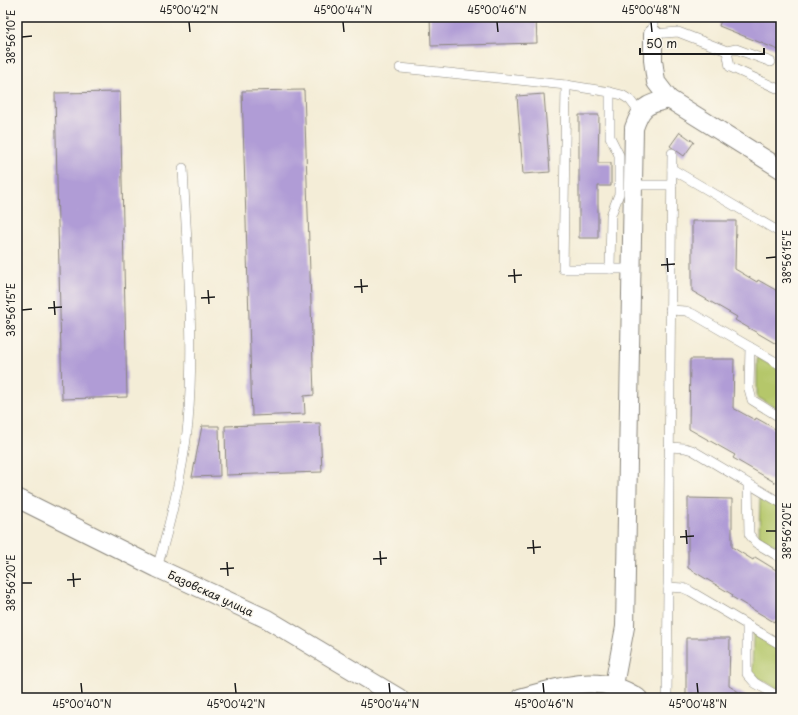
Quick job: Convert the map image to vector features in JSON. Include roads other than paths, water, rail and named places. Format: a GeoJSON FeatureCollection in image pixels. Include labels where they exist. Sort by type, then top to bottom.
{"type":"FeatureCollection","features":[{"type":"Feature","properties":{"kind":"street"},"geometry":{"type":"LineString","coordinates":[[653,26],[653,60],[656,82],[669,99],[781,170]]}},
{"type":"Feature","properties":{"kind":"street"},"geometry":{"type":"LineString","coordinates":[[614,685],[625,627],[634,128],[640,112],[650,104],[669,99]]}},
{"type":"Feature","properties":{"kind":"street","name":"Базовская улица"},"geometry":{"type":"LineString","coordinates":[[17,498],[157,568],[267,619],[399,698]]}},
{"type":"Feature","properties":{"kind":"street"},"geometry":{"type":"LineString","coordinates":[[520,698],[564,686],[588,683],[614,685],[638,698]]}},
{"type":"Feature","properties":{"kind":"lane"},"geometry":{"type":"LineString","coordinates":[[653,26],[678,32],[728,51],[736,49],[771,62]]}},
{"type":"Feature","properties":{"kind":"lane"},"geometry":{"type":"LineString","coordinates":[[728,51],[730,67],[781,90]]}},
{"type":"Feature","properties":{"kind":"lane"},"geometry":{"type":"LineString","coordinates":[[400,68],[566,85],[610,92],[622,95],[630,100],[640,112]]}},
{"type":"Feature","properties":{"kind":"lane"},"geometry":{"type":"LineString","coordinates":[[566,85],[563,269],[632,269]]}},
{"type":"Feature","properties":{"kind":"lane"},"geometry":{"type":"LineString","coordinates":[[610,92],[610,137],[619,155],[619,194],[611,215],[610,269]]}},
{"type":"Feature","properties":{"kind":"lane"},"geometry":{"type":"LineString","coordinates":[[666,698],[672,153]]}},
{"type":"Feature","properties":{"kind":"lane"},"geometry":{"type":"LineString","coordinates":[[157,568],[176,501],[188,423],[191,351],[183,168]]}},
{"type":"Feature","properties":{"kind":"lane"},"geometry":{"type":"LineString","coordinates":[[672,169],[781,233]]}},
{"type":"Feature","properties":{"kind":"lane"},"geometry":{"type":"LineString","coordinates":[[633,184],[672,185]]}},
{"type":"Feature","properties":{"kind":"lane"},"geometry":{"type":"LineString","coordinates":[[670,310],[686,311],[693,314],[781,365]]}},
{"type":"Feature","properties":{"kind":"lane"},"geometry":{"type":"LineString","coordinates":[[750,347],[750,389],[752,400],[781,418]]}},
{"type":"Feature","properties":{"kind":"lane"},"geometry":{"type":"LineString","coordinates":[[669,447],[692,450],[781,503]]}},
{"type":"Feature","properties":{"kind":"lane"},"geometry":{"type":"LineString","coordinates":[[748,484],[748,528],[752,540],[781,558]]}},
{"type":"Feature","properties":{"kind":"lane"},"geometry":{"type":"LineString","coordinates":[[668,587],[683,588],[690,591],[781,645]]}},
{"type":"Feature","properties":{"kind":"lane"},"geometry":{"type":"LineString","coordinates":[[747,625],[748,674],[755,683],[781,698]]}}]}
